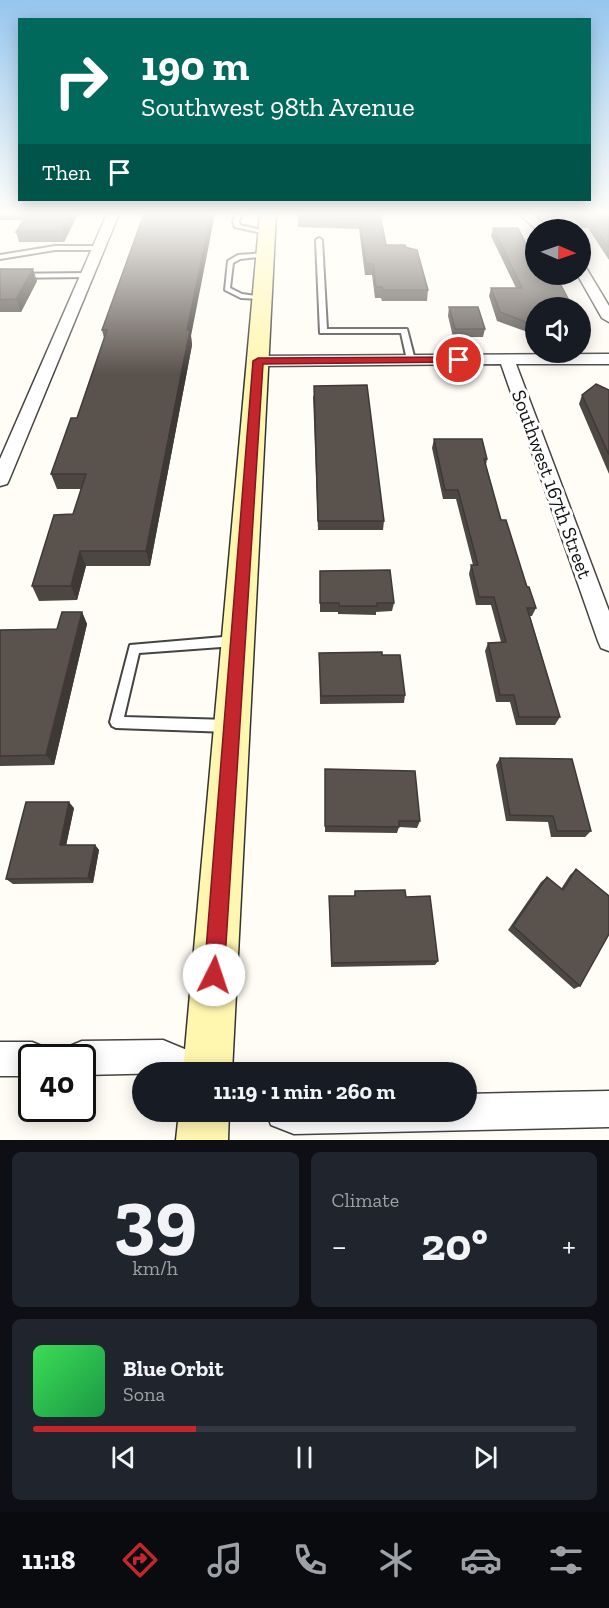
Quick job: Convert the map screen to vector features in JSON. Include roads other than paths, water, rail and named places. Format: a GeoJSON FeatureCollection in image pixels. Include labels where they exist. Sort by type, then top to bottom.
{"type":"FeatureCollection","features":[{"type":"Feature","properties":{"kind":"street"},"geometry":{"type":"LineString","coordinates":[[0,480],[91,267]]}},
{"type":"Feature","properties":{"kind":"street"},"geometry":{"type":"LineString","coordinates":[[208,1062],[264,267]]}},
{"type":"Feature","properties":{"kind":"street"},"geometry":{"type":"LineString","coordinates":[[589,285],[609,318]]}},
{"type":"Feature","properties":{"kind":"street"},"geometry":{"type":"LineString","coordinates":[[258,361],[609,359]]}},
{"type":"Feature","properties":{"kind":"street","name":"Southwest 167th Street"},"geometry":{"type":"LineString","coordinates":[[507,360],[609,641]]}},
{"type":"Feature","properties":{"kind":"street"},"geometry":{"type":"LineString","coordinates":[[96,1058],[163,1057],[175,1062]]}},
{"type":"Feature","properties":{"kind":"street"},"geometry":{"type":"LineString","coordinates":[[0,1059],[18,1059]]}},
{"type":"Feature","properties":{"kind":"street"},"geometry":{"type":"LineString","coordinates":[[477,1113],[609,1110]]}},
{"type":"Feature","properties":{"kind":"street"},"geometry":{"type":"LineString","coordinates":[[202,1140],[203,1122]]}},
{"type":"Feature","properties":{"kind":"lane"},"geometry":{"type":"LineString","coordinates":[[319,267],[323,331],[404,330],[411,360]]}},
{"type":"Feature","properties":{"kind":"lane"},"geometry":{"type":"LineString","coordinates":[[0,276],[88,275]]}},
{"type":"Feature","properties":{"kind":"lane"},"geometry":{"type":"LineString","coordinates":[[232,726],[116,722],[134,648],[238,641]]}}]}
